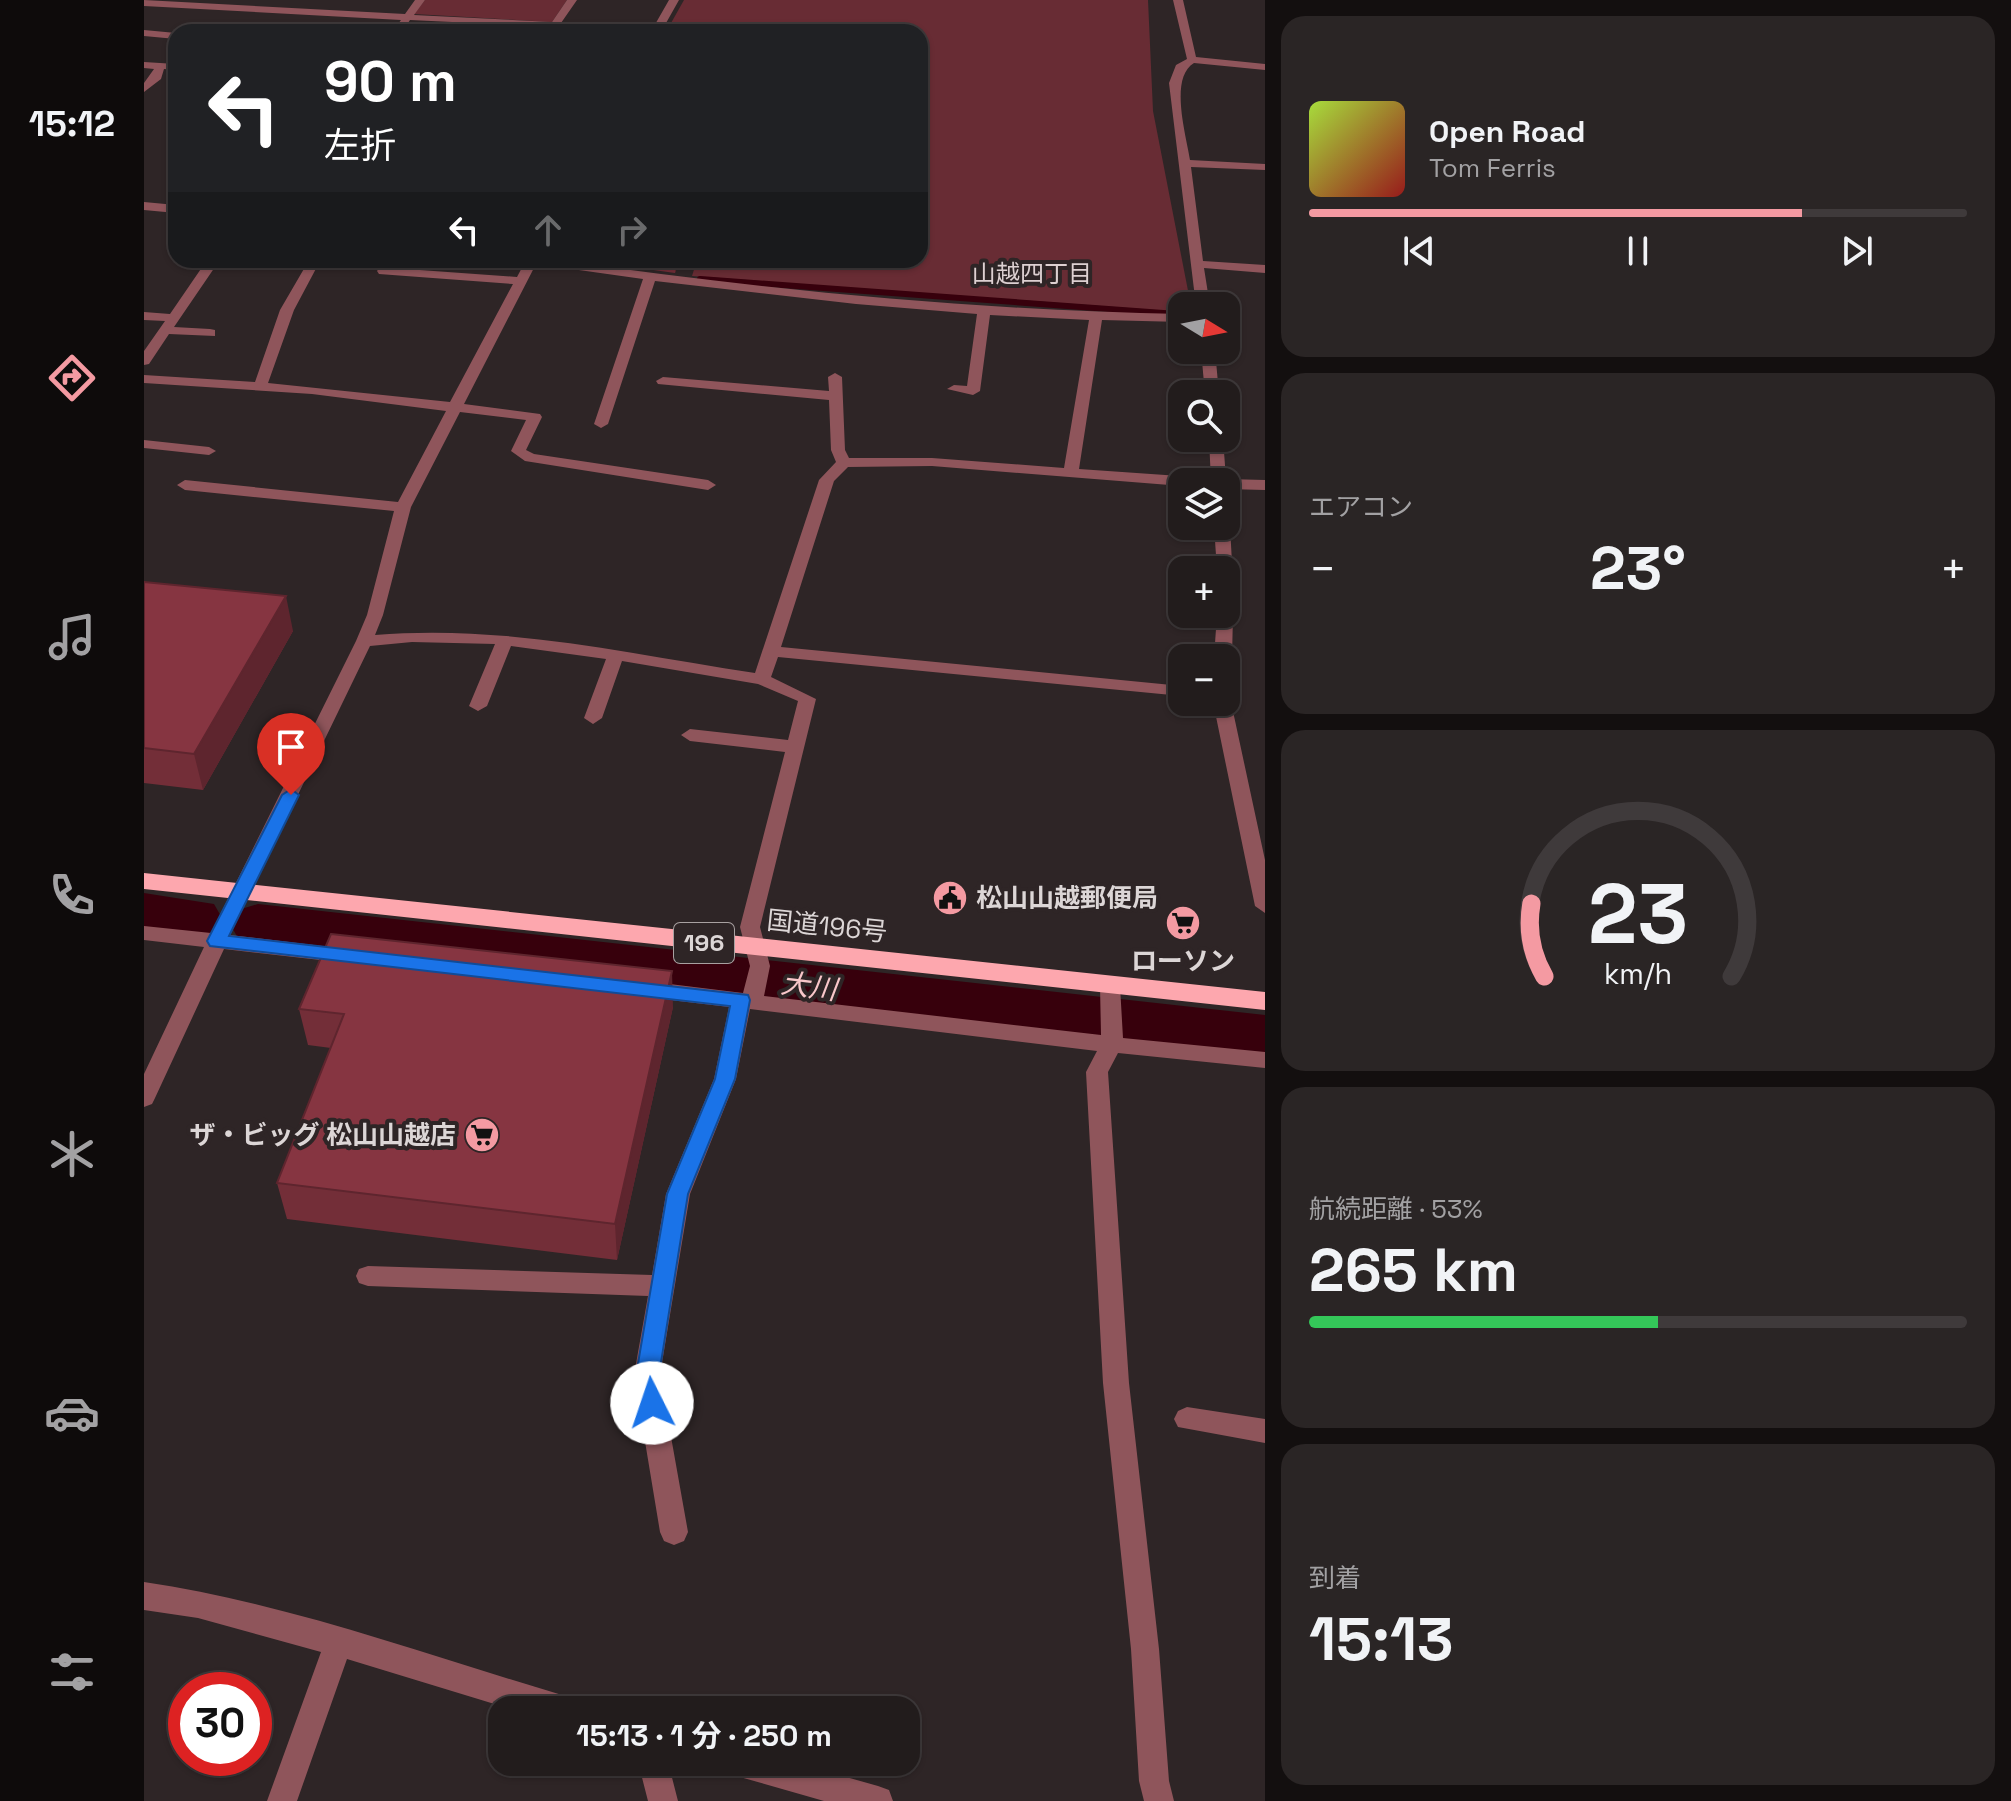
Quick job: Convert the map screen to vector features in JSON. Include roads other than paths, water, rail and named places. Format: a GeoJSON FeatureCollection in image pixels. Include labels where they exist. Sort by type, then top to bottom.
{"type":"FeatureCollection","features":[{"type":"Feature","properties":{"kind":"highway","name":"国道196号"},"geometry":{"type":"LineString","coordinates":[[144,881],[236,901],[1110,998],[1265,1001]]}},
{"type":"Feature","properties":{"kind":"street"},"geometry":{"type":"LineString","coordinates":[[402,24],[420,0]]}},
{"type":"Feature","properties":{"kind":"street"},"geometry":{"type":"LineString","coordinates":[[556,24],[572,0]]}},
{"type":"Feature","properties":{"kind":"street"},"geometry":{"type":"LineString","coordinates":[[660,24],[674,0]]}},
{"type":"Feature","properties":{"kind":"street"},"geometry":{"type":"LineString","coordinates":[[1178,0],[1192,60]]}},
{"type":"Feature","properties":{"kind":"street"},"geometry":{"type":"LineString","coordinates":[[145,2],[235,4],[368,19],[407,17],[536,24]]}},
{"type":"Feature","properties":{"kind":"street"},"geometry":{"type":"LineString","coordinates":[[144,33],[168,35]]}},
{"type":"Feature","properties":{"kind":"street"},"geometry":{"type":"LineString","coordinates":[[1201,292],[1174,83],[1180,67],[1192,60],[1265,67]]}},
{"type":"Feature","properties":{"kind":"street"},"geometry":{"type":"LineString","coordinates":[[144,65],[168,66]]}},
{"type":"Feature","properties":{"kind":"street"},"geometry":{"type":"LineString","coordinates":[[144,89],[157,77],[160,66]]}},
{"type":"Feature","properties":{"kind":"street"},"geometry":{"type":"LineString","coordinates":[[1186,163],[1265,167]]}},
{"type":"Feature","properties":{"kind":"street"},"geometry":{"type":"LineString","coordinates":[[144,206],[168,208]]}},
{"type":"Feature","properties":{"kind":"street"},"geometry":{"type":"LineString","coordinates":[[1198,264],[1265,269]]}},
{"type":"Feature","properties":{"kind":"street"},"geometry":{"type":"LineString","coordinates":[[146,356],[208,268]]}},
{"type":"Feature","properties":{"kind":"street"},"geometry":{"type":"LineString","coordinates":[[260,387],[287,310],[310,268]]}},
{"type":"Feature","properties":{"kind":"street"},"geometry":{"type":"LineString","coordinates":[[385,268],[383,271],[520,281]]}},
{"type":"Feature","properties":{"kind":"street"},"geometry":{"type":"LineString","coordinates":[[144,1098],[219,936],[364,641],[375,615],[403,507],[527,268]]}},
{"type":"Feature","properties":{"kind":"street"},"geometry":{"type":"LineString","coordinates":[[584,268],[717,288],[984,310],[1168,318]]}},
{"type":"Feature","properties":{"kind":"street"},"geometry":{"type":"LineString","coordinates":[[601,424],[650,278]]}},
{"type":"Feature","properties":{"kind":"street"},"geometry":{"type":"LineString","coordinates":[[954,389],[973,391],[984,310]]}},
{"type":"Feature","properties":{"kind":"street"},"geometry":{"type":"LineString","coordinates":[[144,316],[175,318]]}},
{"type":"Feature","properties":{"kind":"street"},"geometry":{"type":"LineString","coordinates":[[1071,473],[1096,317]]}},
{"type":"Feature","properties":{"kind":"street"},"geometry":{"type":"LineString","coordinates":[[166,330],[214,328],[199,346]]}},
{"type":"Feature","properties":{"kind":"street"},"geometry":{"type":"LineString","coordinates":[[835,377],[838,450],[844,463]]}},
{"type":"Feature","properties":{"kind":"street"},"geometry":{"type":"LineString","coordinates":[[144,379],[260,387],[535,417],[518,451],[530,458],[708,485]]}},
{"type":"Feature","properties":{"kind":"street"},"geometry":{"type":"LineString","coordinates":[[663,381],[835,396]]}},
{"type":"Feature","properties":{"kind":"street"},"geometry":{"type":"LineString","coordinates":[[144,444],[209,451]]}},
{"type":"Feature","properties":{"kind":"street"},"geometry":{"type":"LineString","coordinates":[[762,679],[827,480],[844,463],[932,462],[1168,480]]}},
{"type":"Feature","properties":{"kind":"street"},"geometry":{"type":"LineString","coordinates":[[1240,484],[1265,485]]}},
{"type":"Feature","properties":{"kind":"street"},"geometry":{"type":"LineString","coordinates":[[185,485],[403,507]]}},
{"type":"Feature","properties":{"kind":"street"},"geometry":{"type":"LineString","coordinates":[[364,641],[434,635],[616,654],[762,679],[807,699],[750,927],[759,958],[725,1079],[678,1194],[647,1375],[674,1532]]}},
{"type":"Feature","properties":{"kind":"street"},"geometry":{"type":"LineString","coordinates":[[478,706],[504,643]]}},
{"type":"Feature","properties":{"kind":"street"},"geometry":{"type":"LineString","coordinates":[[770,651],[1168,690]]}},
{"type":"Feature","properties":{"kind":"street"},"geometry":{"type":"LineString","coordinates":[[593,718],[616,654]]}},
{"type":"Feature","properties":{"kind":"street"},"geometry":{"type":"LineString","coordinates":[[1225,716],[1265,906]]}},
{"type":"Feature","properties":{"kind":"street"},"geometry":{"type":"LineString","coordinates":[[690,735],[795,747]]}},
{"type":"Feature","properties":{"kind":"street"},"geometry":{"type":"LineString","coordinates":[[144,933],[219,936],[370,959]]}},
{"type":"Feature","properties":{"kind":"street"},"geometry":{"type":"LineString","coordinates":[[617,986],[749,997],[1265,1060]]}},
{"type":"Feature","properties":{"kind":"street"},"geometry":{"type":"LineString","coordinates":[[1110,998],[1112,1041],[1097,1072],[1115,1367],[1145,1649],[1154,1781],[1159,1801]]}},
{"type":"Feature","properties":{"kind":"street"},"geometry":{"type":"LineString","coordinates":[[368,1276],[663,1286]]}},
{"type":"Feature","properties":{"kind":"street"},"geometry":{"type":"LineString","coordinates":[[1187,1419],[1265,1431]]}},
{"type":"Feature","properties":{"kind":"street"},"geometry":{"type":"LineString","coordinates":[[144,1596],[198,1604],[267,1621],[514,1696]]}},
{"type":"Feature","properties":{"kind":"street"},"geometry":{"type":"LineString","coordinates":[[282,1801],[338,1645]]}},
{"type":"Feature","properties":{"kind":"street"},"geometry":{"type":"LineString","coordinates":[[657,1776],[663,1801]]}},
{"type":"Feature","properties":{"kind":"street"},"geometry":{"type":"LineString","coordinates":[[790,1776],[878,1801]]}},
{"type":"Feature","properties":{"kind":"waterway"},"geometry":{"type":"LineString","coordinates":[[700,279],[1168,313]]}},
{"type":"Feature","properties":{"kind":"waterway","name":"大川"},"geometry":{"type":"LineString","coordinates":[[144,913],[194,918]]}},
{"type":"Feature","properties":{"kind":"waterway","name":"大川"},"geometry":{"type":"LineString","coordinates":[[258,924],[1265,1038]]}},
{"type":"Feature","properties":{"kind":"place","name":"松山山越郵便局"},"geometry":{"type":"Point","coordinates":[950,898]}},
{"type":"Feature","properties":{"kind":"place","name":"ローソン"},"geometry":{"type":"Point","coordinates":[1183,923]}},
{"type":"Feature","properties":{"kind":"place","name":"ザ・ビッグ 松山山越店"},"geometry":{"type":"Point","coordinates":[482,1135]}},
{"type":"Feature","properties":{"kind":"district","name":"山越四丁目"},"geometry":{"type":"Point","coordinates":[1032,274]}}]}
